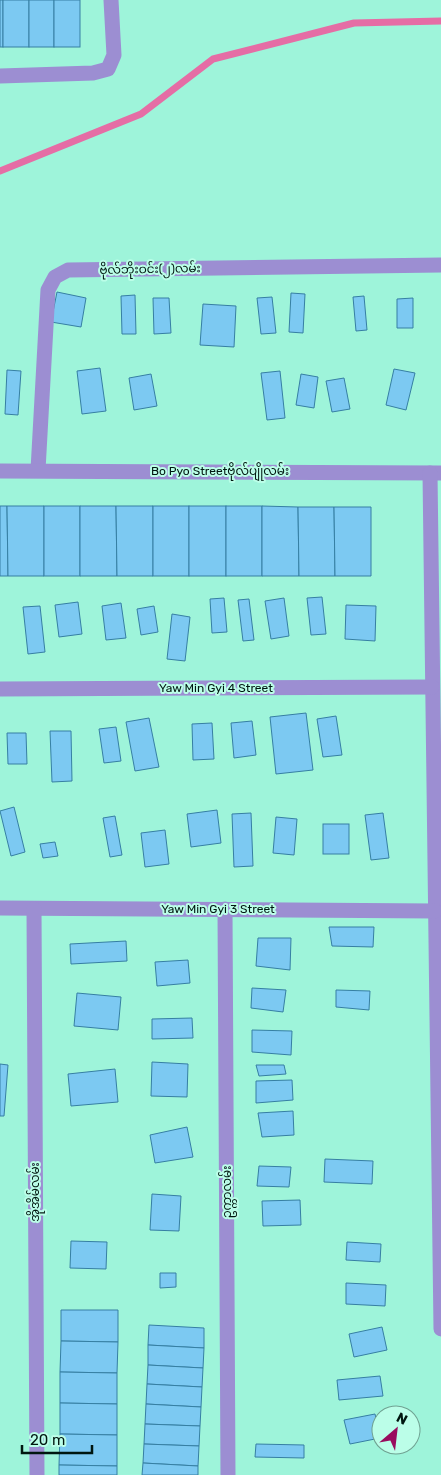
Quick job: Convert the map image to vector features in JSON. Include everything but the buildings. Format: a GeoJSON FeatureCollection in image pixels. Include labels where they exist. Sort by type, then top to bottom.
{"type":"FeatureCollection","features":[{"type":"Feature","properties":{"kind":"street"},"geometry":{"type":"LineString","coordinates":[[0,76],[94,73],[108,69],[114,56],[111,0]]}},
{"type":"Feature","properties":{"kind":"street","name":"ဗိုလ်ဘိုးဝင်း(၂)လမ်း"},"geometry":{"type":"LineString","coordinates":[[38,470],[48,290],[55,276],[68,270],[441,265]]}},
{"type":"Feature","properties":{"kind":"street","name":"Bo Pyo Streetဗိုလ်ပျိုလမ်း"},"geometry":{"type":"LineString","coordinates":[[0,471],[435,473]]}},
{"type":"Feature","properties":{"kind":"street"},"geometry":{"type":"LineString","coordinates":[[435,473],[432,687],[438,885],[435,910],[440,1134],[441,1328]]}},
{"type":"Feature","properties":{"kind":"street","name":"Yaw Min Gyi 4 Street"},"geometry":{"type":"LineString","coordinates":[[0,688],[432,687]]}},
{"type":"Feature","properties":{"kind":"street","name":"Yaw Min Gyi 3 Street"},"geometry":{"type":"LineString","coordinates":[[0,908],[435,910]]}},
{"type":"Feature","properties":{"kind":"street","name":"အိုအိမ်လမ်း"},"geometry":{"type":"LineString","coordinates":[[34,908],[37,1475]]}},
{"type":"Feature","properties":{"kind":"street","name":"ဥက္ကာလမ်း"},"geometry":{"type":"LineString","coordinates":[[226,909],[228,1475]]}},
{"type":"Feature","properties":{"kind":"waterway"},"geometry":{"type":"LineString","coordinates":[[0,171],[141,114],[213,59],[354,23],[441,21]]}}]}
